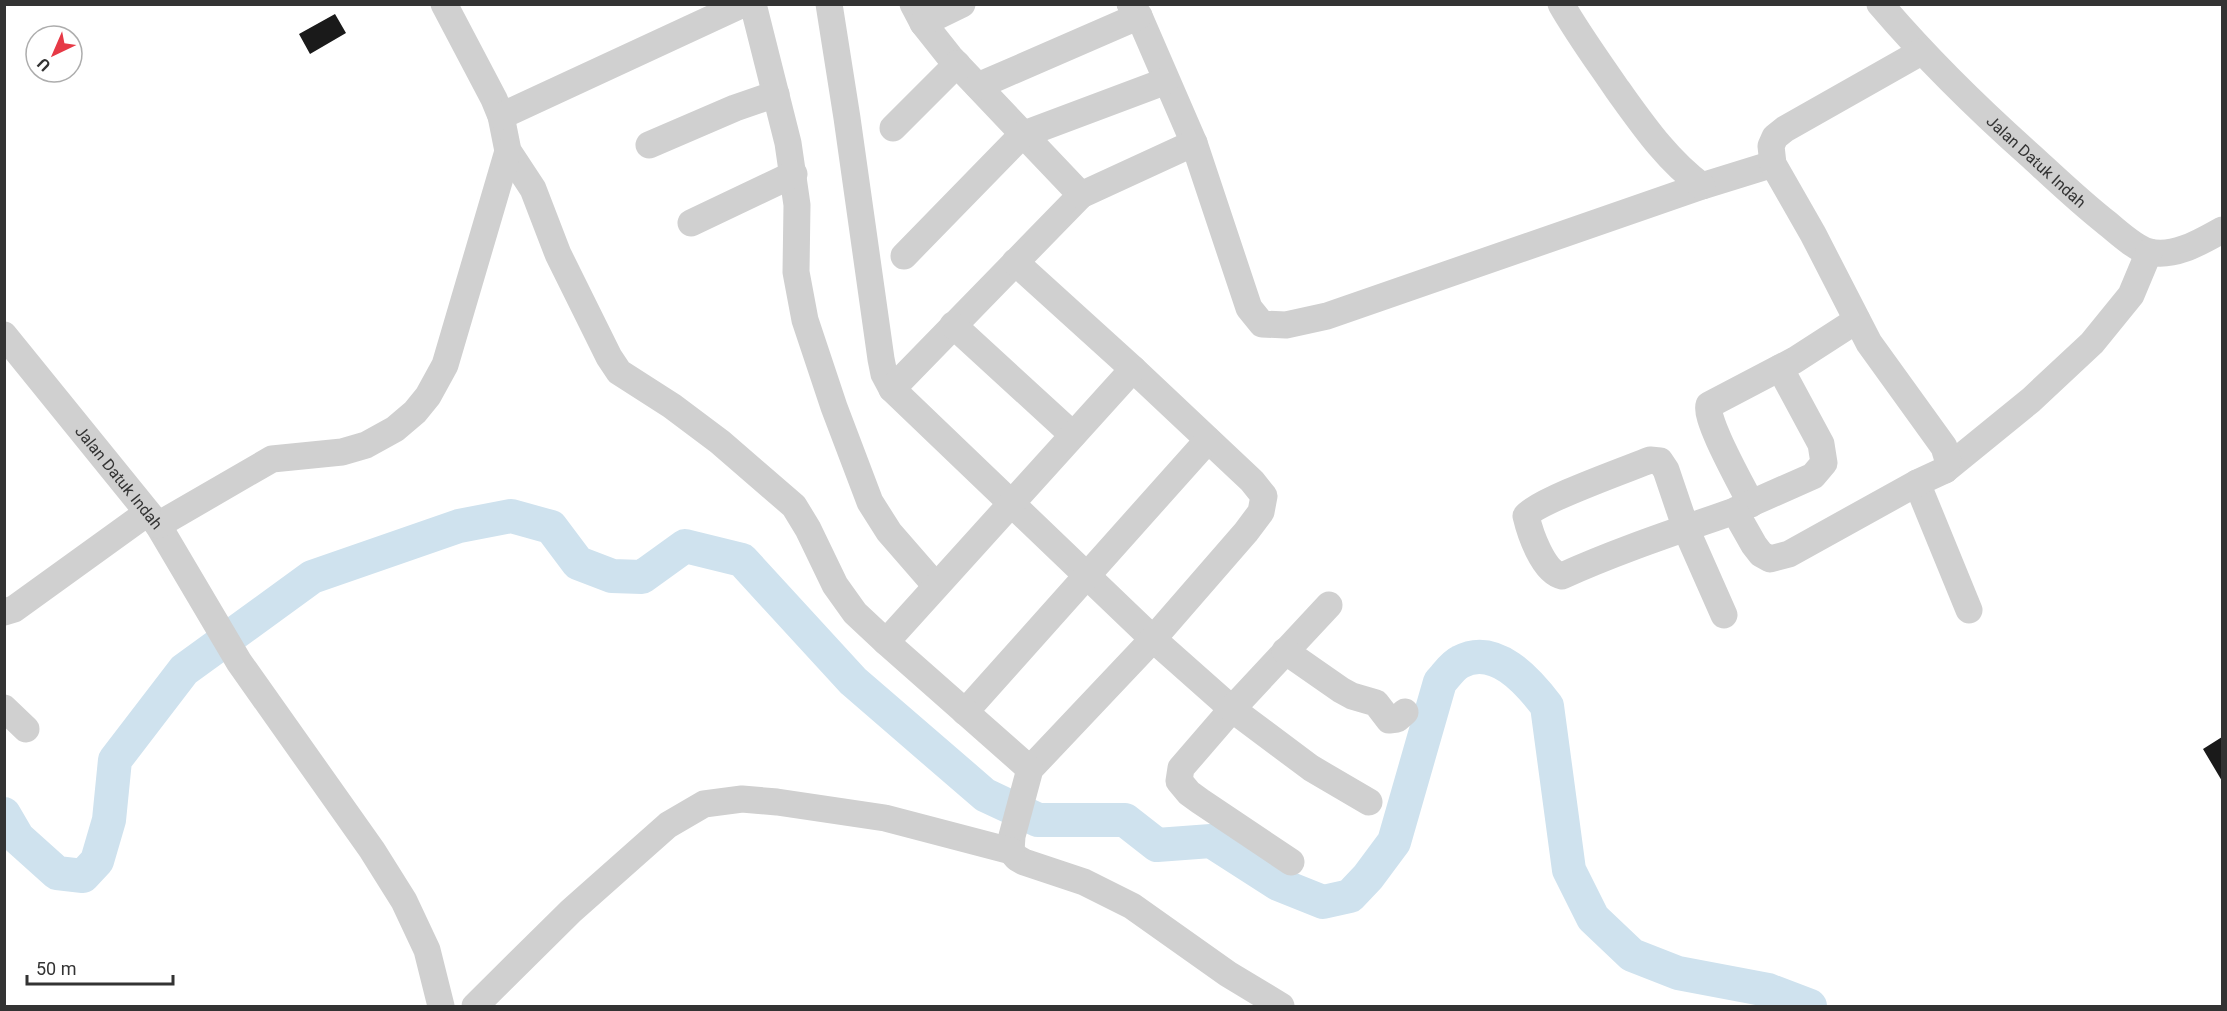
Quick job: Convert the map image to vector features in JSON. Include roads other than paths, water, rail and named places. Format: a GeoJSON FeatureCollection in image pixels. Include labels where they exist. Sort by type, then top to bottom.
{"type":"FeatureCollection","features":[{"type":"Feature","properties":{"kind":"street"},"geometry":{"type":"LineString","coordinates":[[444,4],[501,116],[508,151],[533,189],[558,254],[609,357],[619,372],[672,405],[720,442],[794,506],[808,529],[835,585],[855,612],[965,712],[1027,780]]}},
{"type":"Feature","properties":{"kind":"street"},"geometry":{"type":"LineString","coordinates":[[501,116],[743,4]]}},
{"type":"Feature","properties":{"kind":"street"},"geometry":{"type":"LineString","coordinates":[[753,4],[794,174],[797,205],[796,272],[805,320],[834,407],[870,502],[889,532],[936,586]]}},
{"type":"Feature","properties":{"kind":"street"},"geometry":{"type":"LineString","coordinates":[[829,4],[880,359],[884,374],[892,389],[1153,639],[1232,709],[1311,768],[1369,802]]}},
{"type":"Feature","properties":{"kind":"street"},"geometry":{"type":"LineString","coordinates":[[962,4],[918,14],[957,64],[1081,195]]}},
{"type":"Feature","properties":{"kind":"street"},"geometry":{"type":"LineString","coordinates":[[1561,4],[1584,42],[1661,149],[1681,170],[1702,186]]}},
{"type":"Feature","properties":{"kind":"street","name":"Jalan Datuk Indah"},"geometry":{"type":"LineString","coordinates":[[1880,4],[1921,52],[2007,135],[2091,211],[2130,241],[2149,252]]}},
{"type":"Feature","properties":{"kind":"street"},"geometry":{"type":"LineString","coordinates":[[978,86],[1134,10],[1194,143],[1249,308],[1262,324],[1286,325],[1327,316],[1702,186],[1773,164]]}},
{"type":"Feature","properties":{"kind":"street"},"geometry":{"type":"LineString","coordinates":[[1921,52],[1785,129],[1775,137],[1771,146],[1773,164],[1813,234],[1869,343],[1944,447],[1948,460],[1945,470]]}},
{"type":"Feature","properties":{"kind":"street"},"geometry":{"type":"LineString","coordinates":[[893,128],[957,64]]}},
{"type":"Feature","properties":{"kind":"street"},"geometry":{"type":"LineString","coordinates":[[904,256],[1022,135],[1166,81]]}},
{"type":"Feature","properties":{"kind":"street"},"geometry":{"type":"LineString","coordinates":[[649,145],[735,108],[776,94]]}},
{"type":"Feature","properties":{"kind":"street"},"geometry":{"type":"LineString","coordinates":[[892,389],[1081,195],[1194,143]]}},
{"type":"Feature","properties":{"kind":"street"},"geometry":{"type":"LineString","coordinates":[[4,612],[14,609],[152,519],[272,459],[342,452],[366,445],[395,429],[415,412],[429,396],[445,365],[508,151]]}},
{"type":"Feature","properties":{"kind":"street"},"geometry":{"type":"LineString","coordinates":[[691,223],[794,174]]}},
{"type":"Feature","properties":{"kind":"street"},"geometry":{"type":"LineString","coordinates":[[1742,508],[1737,515],[1761,554],[1770,559],[1789,554],[1917,483],[1945,470],[2031,400],[2092,343],[2131,295],[2149,252],[2174,251],[2199,243],[2223,230]]}},
{"type":"Feature","properties":{"kind":"street"},"geometry":{"type":"LineString","coordinates":[[1012,844],[1027,780],[1262,512],[1264,496],[1133,369],[1015,262]]}},
{"type":"Feature","properties":{"kind":"street"},"geometry":{"type":"LineString","coordinates":[[1742,508],[1708,409],[1714,401],[1780,368],[1857,320]]}},
{"type":"Feature","properties":{"kind":"street"},"geometry":{"type":"LineString","coordinates":[[953,325],[1073,435]]}},
{"type":"Feature","properties":{"kind":"street","name":"Jalan Datuk Indah"},"geometry":{"type":"LineString","coordinates":[[4,335],[152,519],[239,662],[372,850],[404,901],[427,950],[441,1006]]}},
{"type":"Feature","properties":{"kind":"street"},"geometry":{"type":"LineString","coordinates":[[1724,615],[1686,529],[1666,470],[1660,461],[1650,460],[1537,507],[1526,516],[1544,561],[1553,573],[1562,576],[1686,529],[1742,508],[1814,476],[1824,463],[1821,444],[1780,368]]}},
{"type":"Feature","properties":{"kind":"street"},"geometry":{"type":"LineString","coordinates":[[886,642],[1133,369]]}},
{"type":"Feature","properties":{"kind":"street"},"geometry":{"type":"LineString","coordinates":[[965,712],[1208,440]]}},
{"type":"Feature","properties":{"kind":"street"},"geometry":{"type":"LineString","coordinates":[[1917,483],[1969,610]]}},
{"type":"Feature","properties":{"kind":"street"},"geometry":{"type":"LineString","coordinates":[[1291,862],[1194,797],[1179,781],[1181,768],[1232,709],[1329,605]]}},
{"type":"Feature","properties":{"kind":"street"},"geometry":{"type":"LineString","coordinates":[[1285,651],[1341,690],[1359,699],[1376,703],[1389,720],[1397,719],[1405,712]]}},
{"type":"Feature","properties":{"kind":"street"},"geometry":{"type":"LineString","coordinates":[[4,708],[26,729]]}},
{"type":"Feature","properties":{"kind":"street"},"geometry":{"type":"LineString","coordinates":[[475,1006],[571,911],[668,825],[704,804],[742,799],[777,801],[885,818],[1012,844],[1024,862],[1084,882],[1132,906],[1228,974],[1281,1006]]}},
{"type":"Feature","properties":{"kind":"waterway"},"geometry":{"type":"LineString","coordinates":[[4,814],[18,838],[57,873],[83,876],[97,861],[109,820],[115,760],[184,670],[312,577],[459,526],[511,516],[551,527],[578,563],[612,576],[642,577],[685,546],[742,560],[853,681],[985,795],[1038,820],[1125,820],[1157,845],[1211,841],[1278,884],[1323,902],[1350,896],[1368,877],[1394,842],[1440,682],[1460,662],[1473,657],[1486,657],[1498,661],[1510,667],[1520,676],[1547,706],[1569,870],[1593,918],[1632,955],[1678,973],[1768,990],[1810,1006]]}}]}
